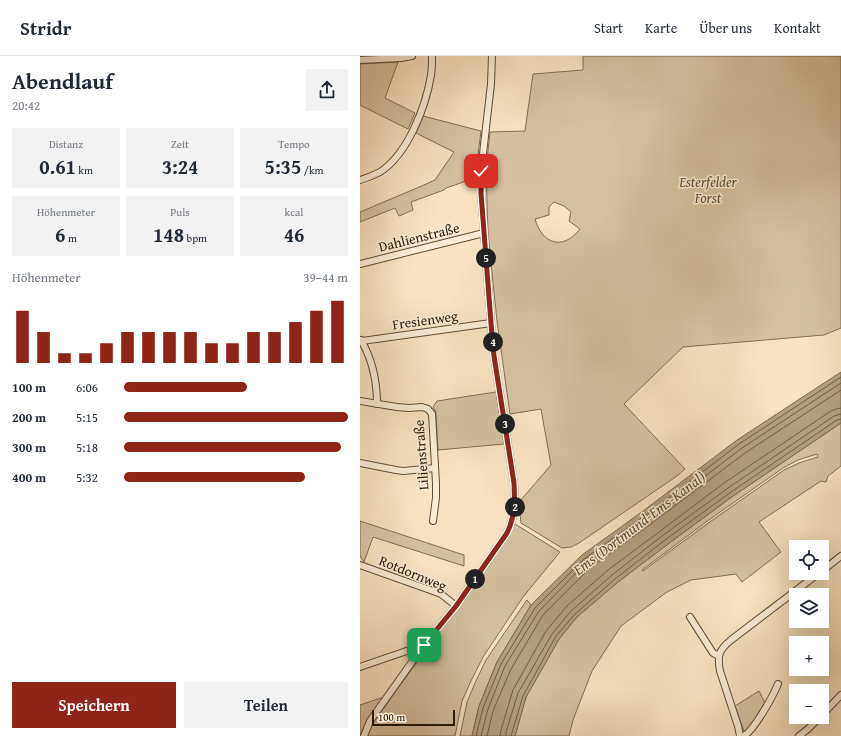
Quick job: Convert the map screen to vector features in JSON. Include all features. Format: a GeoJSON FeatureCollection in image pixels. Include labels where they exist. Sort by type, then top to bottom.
{"type":"FeatureCollection","features":[{"type":"Feature","properties":{"kind":"street"},"geometry":{"type":"LineString","coordinates":[[360,60],[412,56]]}},
{"type":"Feature","properties":{"kind":"street"},"geometry":{"type":"LineString","coordinates":[[360,180],[380,171],[392,161],[413,131],[424,102],[431,74],[432,56]]}},
{"type":"Feature","properties":{"kind":"street"},"geometry":{"type":"LineString","coordinates":[[364,736],[370,721],[424,645],[456,606],[511,526],[515,497],[514,483],[494,356],[481,193],[481,171],[491,84],[492,56]]}},
{"type":"Feature","properties":{"kind":"street","name":"Dahlienstraße"},"geometry":{"type":"LineString","coordinates":[[360,264],[484,233]]}},
{"type":"Feature","properties":{"kind":"street","name":"Fresienweg"},"geometry":{"type":"LineString","coordinates":[[361,340],[491,323]]}},
{"type":"Feature","properties":{"kind":"street"},"geometry":{"type":"LineString","coordinates":[[361,340],[372,365],[377,391],[377,404]]}},
{"type":"Feature","properties":{"kind":"street","name":"Lilienstraße"},"geometry":{"type":"LineString","coordinates":[[360,401],[409,408],[422,407],[428,409],[432,414],[436,468],[436,498],[433,521]]}},
{"type":"Feature","properties":{"kind":"street"},"geometry":{"type":"LineString","coordinates":[[360,463],[389,470],[403,471],[436,468]]}},
{"type":"Feature","properties":{"kind":"street"},"geometry":{"type":"LineString","coordinates":[[829,565],[841,556]]}},
{"type":"Feature","properties":{"kind":"street","name":"Rotdornweg"},"geometry":{"type":"LineString","coordinates":[[360,565],[433,591],[440,594],[456,606]]}},
{"type":"Feature","properties":{"kind":"street"},"geometry":{"type":"LineString","coordinates":[[740,736],[720,671],[718,656],[726,644],[810,580]]}},
{"type":"Feature","properties":{"kind":"street"},"geometry":{"type":"LineString","coordinates":[[690,617],[714,653],[718,656]]}},
{"type":"Feature","properties":{"kind":"street"},"geometry":{"type":"LineString","coordinates":[[360,667],[424,645]]}},
{"type":"Feature","properties":{"kind":"street"},"geometry":{"type":"LineString","coordinates":[[744,736],[751,730],[773,695],[778,684]]}},
{"type":"Feature","properties":{"kind":"street"},"geometry":{"type":"LineString","coordinates":[[829,708],[841,695]]}},
{"type":"Feature","properties":{"kind":"street"},"geometry":{"type":"LineString","coordinates":[[799,736],[813,724]]}},
{"type":"Feature","properties":{"kind":"green space","name":"Esterfelder Forst"},"geometry":{"type":"Polygon","coordinates":[[[583,56],[841,56],[841,328],[824,335],[683,347],[624,404],[685,469],[579,543],[571,547],[562,548],[521,523],[520,501],[551,465],[541,409],[510,414],[497,321],[488,233],[486,170],[490,132],[525,131],[533,74],[583,70],[583,56]],[[554,202],[549,207],[549,215],[535,219],[538,228],[548,239],[554,242],[567,240],[580,229],[569,221],[571,212],[564,206],[554,202]]]}},
{"type":"Feature","properties":{"kind":"green space"},"geometry":{"type":"Polygon","coordinates":[[[398,62],[385,98],[415,113],[408,129],[360,105],[360,64],[398,62]]]}},
{"type":"Feature","properties":{"kind":"green space"},"geometry":{"type":"Polygon","coordinates":[[[423,116],[481,131],[475,178],[411,202],[413,210],[399,216],[395,208],[360,222],[360,212],[435,180],[454,152],[416,133],[423,116]]]}},
{"type":"Feature","properties":{"kind":"green space"},"geometry":{"type":"Polygon","coordinates":[[[496,392],[504,444],[438,450],[436,413],[433,407],[437,401],[496,392]]]}},
{"type":"Feature","properties":{"kind":"green space"},"geometry":{"type":"Polygon","coordinates":[[[841,423],[841,466],[828,476],[826,482],[821,481],[759,522],[781,552],[742,582],[736,574],[691,580],[667,592],[621,626],[592,671],[573,720],[569,736],[515,736],[526,697],[559,639],[577,617],[618,582],[733,496],[841,423]],[[817,454],[798,460],[783,468],[706,522],[642,570],[643,571],[784,470],[818,457],[817,454]]]}},
{"type":"Feature","properties":{"kind":"green space"},"geometry":{"type":"Polygon","coordinates":[[[360,521],[464,555],[464,566],[373,537],[364,562],[360,556],[360,521]]]}},
{"type":"Feature","properties":{"kind":"green space"},"geometry":{"type":"Polygon","coordinates":[[[515,524],[560,552],[523,597],[483,657],[462,701],[455,736],[367,736],[373,723],[475,584],[515,524]]]}},
{"type":"Feature","properties":{"kind":"green space"},"geometry":{"type":"Polygon","coordinates":[[[527,600],[531,605],[497,662],[479,706],[472,736],[460,736],[467,702],[486,660],[527,600]]]}},
{"type":"Feature","properties":{"kind":"green space"},"geometry":{"type":"Polygon","coordinates":[[[759,691],[765,703],[747,730],[744,731],[735,706],[759,691]]]}},
{"type":"Feature","properties":{"kind":"green space"},"geometry":{"type":"Polygon","coordinates":[[[384,697],[367,721],[360,736],[360,705],[384,697]]]}},
{"type":"Feature","properties":{"kind":"water","name":"Ems (Dortmund-Ems-Kanal)"},"geometry":{"type":"Polygon","coordinates":[[[841,372],[841,423],[733,496],[618,582],[577,617],[559,639],[526,697],[515,736],[472,736],[479,706],[497,662],[531,605],[582,555],[737,440],[841,372]]]}},
{"type":"Feature","properties":{"kind":"route"},"geometry":{"type":"LineString","coordinates":[[424,645],[456,606],[507,533],[511,526],[514,509],[514,483],[494,356],[481,193],[481,171]]}}]}
